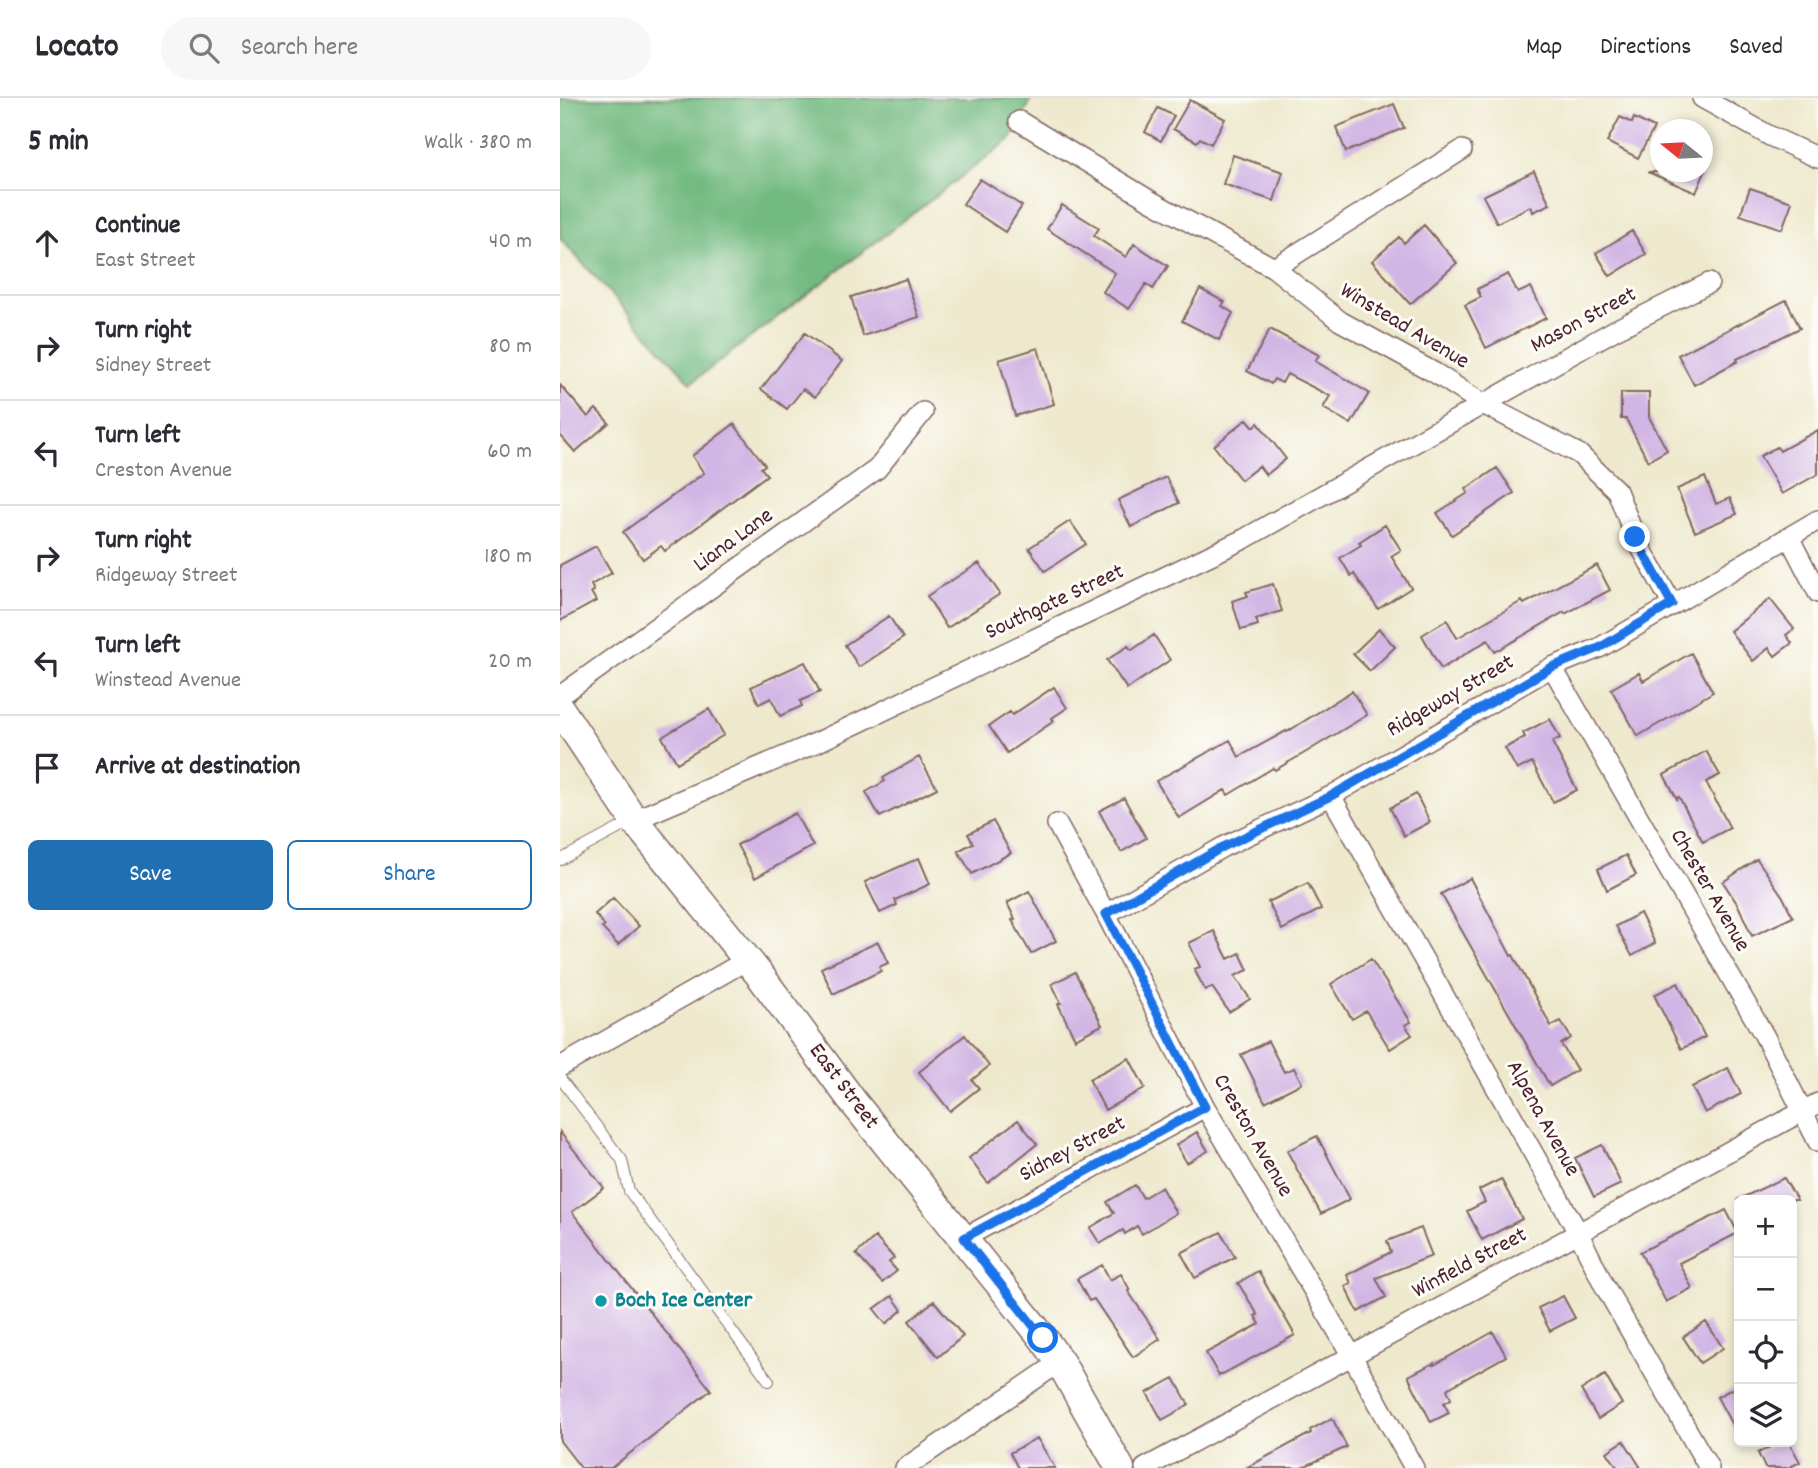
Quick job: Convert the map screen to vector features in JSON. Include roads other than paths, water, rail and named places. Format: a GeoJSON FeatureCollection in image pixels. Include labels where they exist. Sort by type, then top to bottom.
{"type":"FeatureCollection","features":[{"type":"Feature","properties":{"kind":"main road","name":"East Street"},"geometry":{"type":"LineString","coordinates":[[560,709],[634,820],[1060,1362],[1120,1468]]}},
{"type":"Feature","properties":{"kind":"street"},"geometry":{"type":"LineString","coordinates":[[1702,98],[1770,136],[1818,158]]}},
{"type":"Feature","properties":{"kind":"street","name":"Winstead Avenue"},"geometry":{"type":"LineString","coordinates":[[1019,121],[1151,201],[1274,268],[1340,321],[1435,373],[1483,404],[1579,454],[1617,491],[1635,537],[1672,604]]}},
{"type":"Feature","properties":{"kind":"street"},"geometry":{"type":"LineString","coordinates":[[1274,268],[1462,150]]}},
{"type":"Feature","properties":{"kind":"street","name":"Mason Street"},"geometry":{"type":"LineString","coordinates":[[1483,404],[1615,330],[1709,283]]}},
{"type":"Feature","properties":{"kind":"street","name":"Southgate Street"},"geometry":{"type":"LineString","coordinates":[[634,820],[818,742],[1244,539],[1483,404]]}},
{"type":"Feature","properties":{"kind":"street","name":"Liana Lane"},"geometry":{"type":"LineString","coordinates":[[560,696],[877,469],[923,412]]}},
{"type":"Feature","properties":{"kind":"street","name":"Ridgeway Street"},"geometry":{"type":"LineString","coordinates":[[1106,914],[1223,847],[1331,796],[1552,667],[1599,648],[1818,520]]}},
{"type":"Feature","properties":{"kind":"street"},"geometry":{"type":"LineString","coordinates":[[1789,537],[1818,593]]}},
{"type":"Feature","properties":{"kind":"street","name":"Chester Avenue"},"geometry":{"type":"LineString","coordinates":[[1552,667],[1764,1035],[1810,1107],[1818,1142]]}},
{"type":"Feature","properties":{"kind":"street","name":"Alpena Avenue"},"geometry":{"type":"LineString","coordinates":[[1331,796],[1709,1468]]}},
{"type":"Feature","properties":{"kind":"street","name":"Creston Avenue"},"geometry":{"type":"LineString","coordinates":[[1056,824],[1106,914],[1205,1107],[1352,1356],[1414,1468]]}},
{"type":"Feature","properties":{"kind":"street"},"geometry":{"type":"LineString","coordinates":[[560,1067],[747,961]]}},
{"type":"Feature","properties":{"kind":"street","name":"Sidney Street"},"geometry":{"type":"LineString","coordinates":[[964,1238],[1205,1107]]}},
{"type":"Feature","properties":{"kind":"street","name":"Winfield Street"},"geometry":{"type":"LineString","coordinates":[[1146,1468],[1810,1107]]}},
{"type":"Feature","properties":{"kind":"street"},"geometry":{"type":"LineString","coordinates":[[905,1468],[1060,1362]]}},
{"type":"Feature","properties":{"kind":"lane"},"geometry":{"type":"LineString","coordinates":[[560,860],[634,820]]}},
{"type":"Feature","properties":{"kind":"lane"},"geometry":{"type":"LineString","coordinates":[[560,1078],[622,1160],[628,1191],[769,1381]]}},
{"type":"Feature","properties":{"kind":"place","name":"Boch Ice Center"},"geometry":{"type":"Point","coordinates":[601,1301]}}]}
